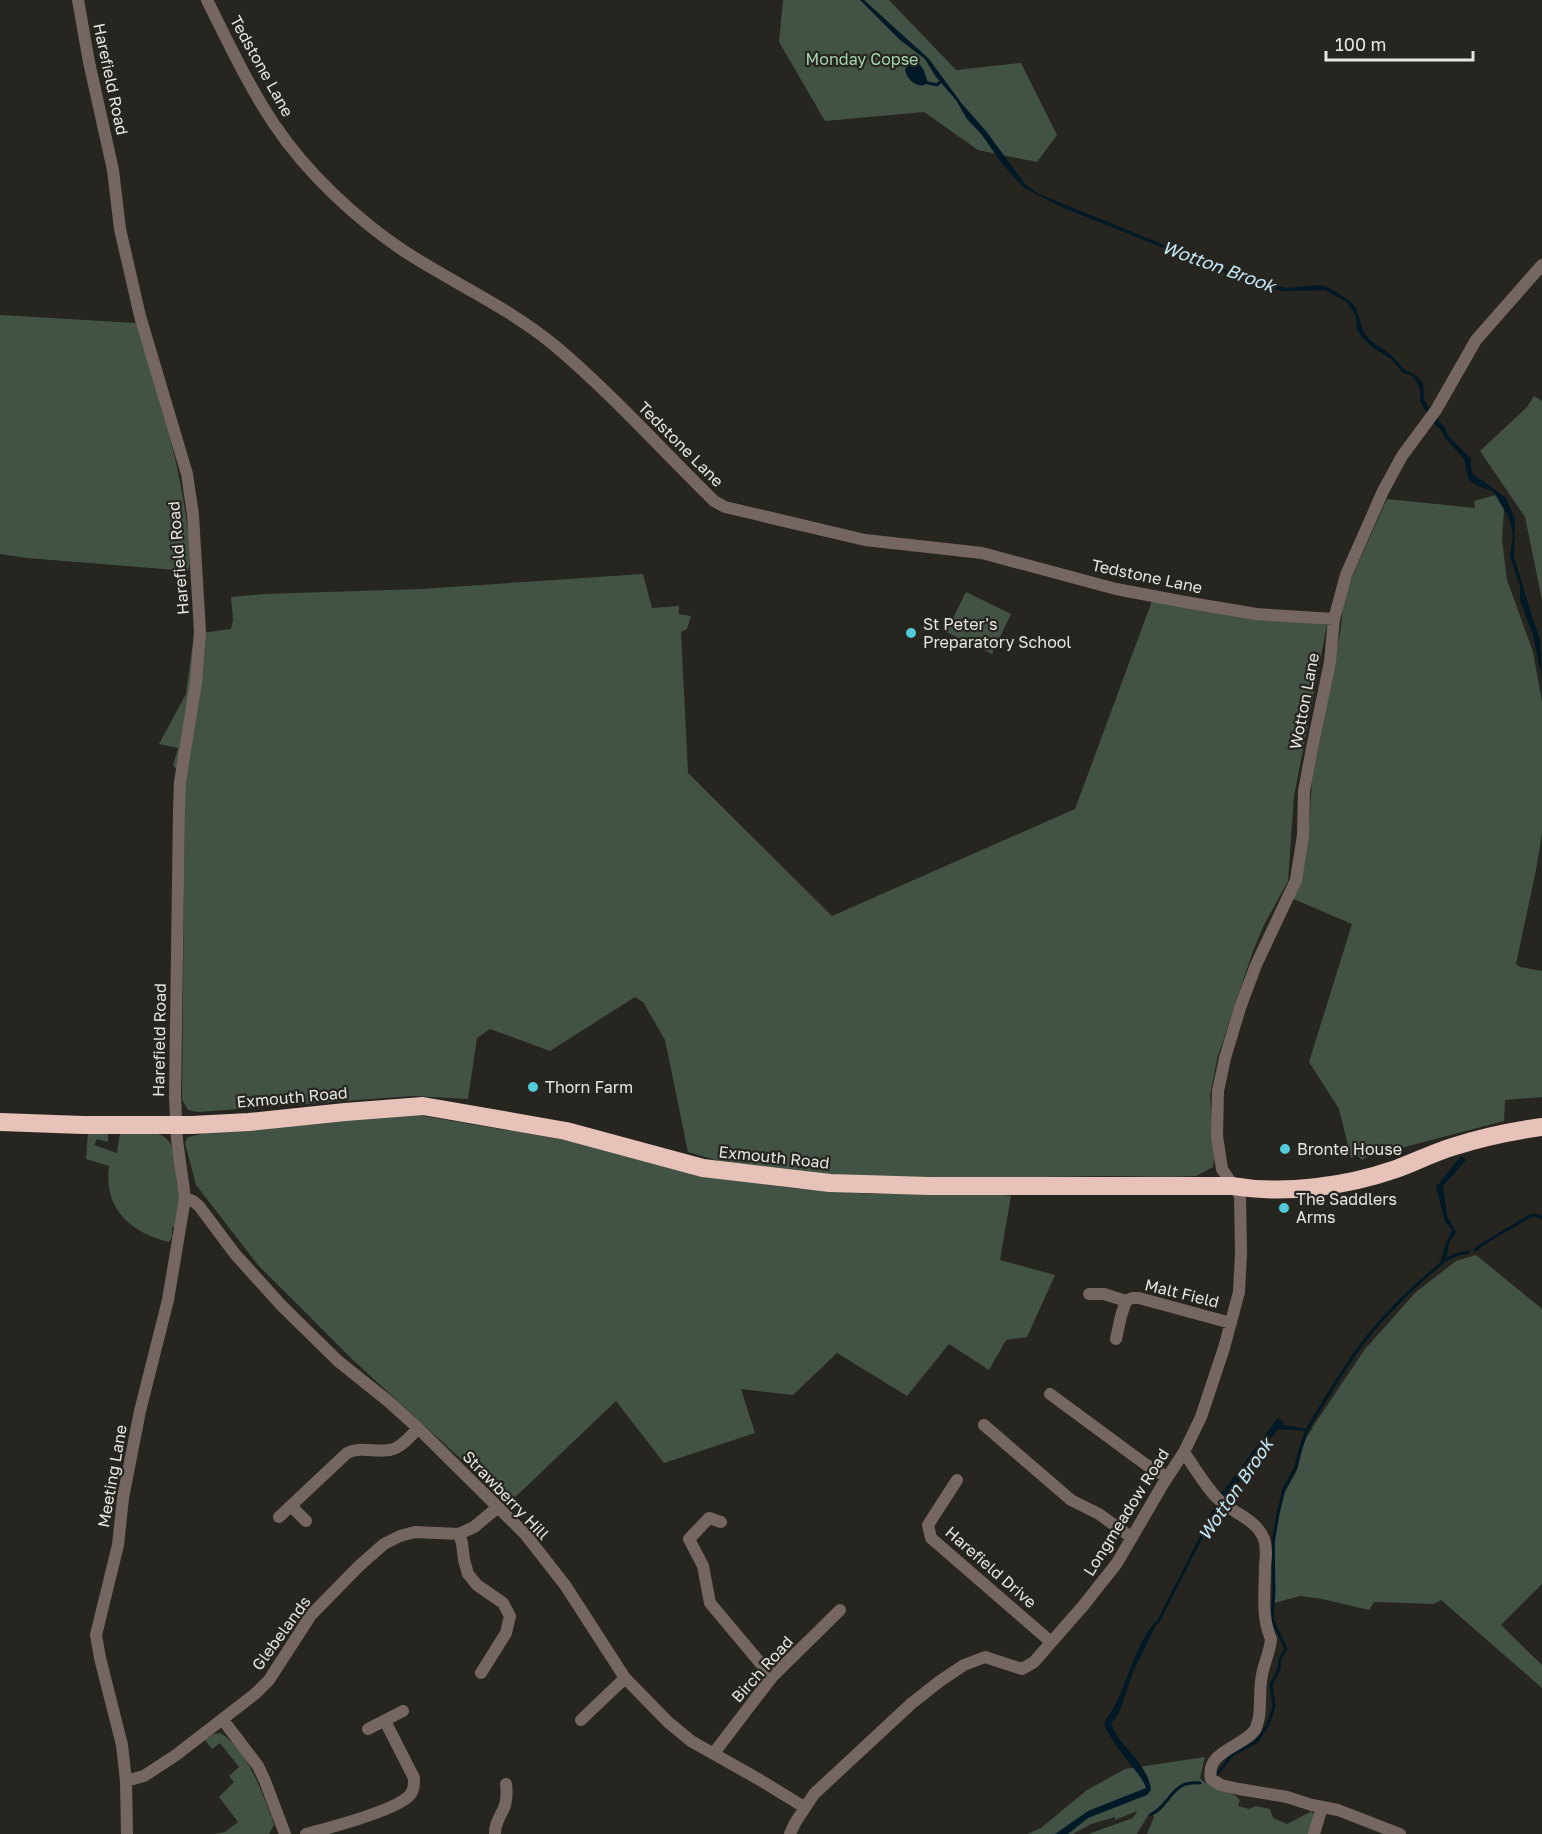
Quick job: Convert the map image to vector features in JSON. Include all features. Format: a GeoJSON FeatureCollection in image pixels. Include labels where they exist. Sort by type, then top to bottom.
{"type":"FeatureCollection","features":[{"type":"Feature","properties":{"kind":"highway","name":"Exmouth Road"},"geometry":{"type":"LineString","coordinates":[[0,1122],[83,1125],[249,1122],[423,1107],[566,1131],[703,1168],[830,1183],[929,1186],[1233,1186],[1304,1189],[1394,1170],[1452,1147],[1542,1127]]}},
{"type":"Feature","properties":{"kind":"street","name":"Harefield Road"},"geometry":{"type":"LineString","coordinates":[[78,0],[113,170],[120,229],[140,316],[186,474],[193,515],[200,632],[196,682],[180,782],[176,1124]]}},
{"type":"Feature","properties":{"kind":"street","name":"Tedstone Lane"},"geometry":{"type":"LineString","coordinates":[[207,0],[258,99],[294,150],[323,183],[402,249],[510,313],[553,344],[604,390],[714,501],[724,507],[865,540],[982,553],[1116,589],[1185,602],[1256,614],[1334,619]]}},
{"type":"Feature","properties":{"kind":"street","name":"Wotton Lane"},"geometry":{"type":"LineString","coordinates":[[1233,1186],[1222,1169],[1217,1136],[1218,1091],[1225,1059],[1252,976],[1296,880],[1303,834],[1304,791],[1330,662],[1334,619],[1347,574],[1383,491],[1402,456],[1431,415],[1476,340],[1542,265]]}},
{"type":"Feature","properties":{"kind":"street","name":"Meeting Lane"},"geometry":{"type":"LineString","coordinates":[[127,1834],[126,1781],[122,1745],[99,1649],[97,1630],[118,1545],[123,1498],[140,1412],[168,1300],[185,1198],[176,1124]]}},
{"type":"Feature","properties":{"kind":"street","name":"Longmeadow Road"},"geometry":{"type":"LineString","coordinates":[[804,1807],[814,1794],[912,1703],[964,1665],[985,1657],[1022,1669],[1034,1662],[1117,1563],[1184,1452],[1201,1417],[1224,1348],[1239,1292],[1240,1196],[1233,1186]]}},
{"type":"Feature","properties":{"kind":"street","name":"Strawberry Hill"},"geometry":{"type":"LineString","coordinates":[[185,1198],[199,1206],[235,1254],[281,1305],[338,1361],[418,1428],[525,1534],[553,1569],[625,1678],[674,1727],[692,1741],[804,1807]]}},
{"type":"Feature","properties":{"kind":"street","name":"Malt Field"},"geometry":{"type":"LineString","coordinates":[[1089,1294],[1104,1294],[1126,1301]]}},
{"type":"Feature","properties":{"kind":"street","name":"Malt Field"},"geometry":{"type":"LineString","coordinates":[[1116,1339],[1120,1316],[1126,1301],[1132,1298],[1231,1323]]}},
{"type":"Feature","properties":{"kind":"street"},"geometry":{"type":"LineString","coordinates":[[1049,1394],[1145,1464],[1167,1477]]}},
{"type":"Feature","properties":{"kind":"street"},"geometry":{"type":"LineString","coordinates":[[984,1425],[1071,1500],[1099,1514],[1131,1537]]}},
{"type":"Feature","properties":{"kind":"street"},"geometry":{"type":"LineString","coordinates":[[279,1517],[347,1453],[360,1449],[396,1448],[411,1437],[418,1428]]}},
{"type":"Feature","properties":{"kind":"street"},"geometry":{"type":"LineString","coordinates":[[1184,1452],[1215,1496],[1255,1525],[1266,1546],[1265,1612],[1271,1639],[1262,1672],[1260,1711],[1256,1728],[1246,1738],[1221,1754],[1210,1770],[1210,1779],[1230,1787],[1287,1797],[1338,1810],[1400,1834]]}},
{"type":"Feature","properties":{"kind":"street","name":"Harefield Drive"},"geometry":{"type":"LineString","coordinates":[[957,1480],[928,1525],[931,1538],[1051,1642]]}},
{"type":"Feature","properties":{"kind":"street"},"geometry":{"type":"LineString","coordinates":[[291,1506],[306,1521]]}},
{"type":"Feature","properties":{"kind":"street"},"geometry":{"type":"LineString","coordinates":[[481,1673],[506,1633],[510,1616],[503,1603],[477,1585],[468,1574],[459,1534],[474,1527],[497,1508]]}},
{"type":"Feature","properties":{"kind":"street"},"geometry":{"type":"LineString","coordinates":[[721,1522],[709,1518],[689,1539],[703,1566],[710,1603],[772,1677]]}},
{"type":"Feature","properties":{"kind":"street","name":"Glebelands"},"geometry":{"type":"LineString","coordinates":[[126,1781],[144,1776],[176,1755],[255,1694],[269,1680],[311,1615],[384,1544],[415,1532],[459,1534]]}},
{"type":"Feature","properties":{"kind":"street","name":"Birch Road"},"geometry":{"type":"LineString","coordinates":[[714,1753],[772,1677],[840,1611]]}},
{"type":"Feature","properties":{"kind":"street"},"geometry":{"type":"LineString","coordinates":[[581,1720],[625,1678]]}},
{"type":"Feature","properties":{"kind":"street"},"geometry":{"type":"LineString","coordinates":[[368,1729],[403,1711]]}},
{"type":"Feature","properties":{"kind":"street"},"geometry":{"type":"LineString","coordinates":[[222,1720],[258,1766],[285,1834]]}},
{"type":"Feature","properties":{"kind":"street"},"geometry":{"type":"LineString","coordinates":[[306,1834],[345,1823],[409,1797],[414,1789],[414,1778],[385,1721]]}},
{"type":"Feature","properties":{"kind":"street"},"geometry":{"type":"LineString","coordinates":[[495,1834],[495,1825],[504,1808],[506,1784]]}},
{"type":"Feature","properties":{"kind":"street"},"geometry":{"type":"LineString","coordinates":[[790,1834],[804,1807]]}},
{"type":"Feature","properties":{"kind":"street"},"geometry":{"type":"LineString","coordinates":[[1314,1834],[1322,1807]]}},
{"type":"Feature","properties":{"kind":"green space","name":"Monday Copse"},"geometry":{"type":"Polygon","coordinates":[[[783,0],[889,0],[956,70],[1021,63],[1057,135],[1037,162],[978,150],[924,112],[825,121],[779,42],[783,0]]]}},
{"type":"Feature","properties":{"kind":"green space"},"geometry":{"type":"Polygon","coordinates":[[[0,315],[136,323],[166,423],[178,474],[189,543],[188,571],[0,554],[0,315]]]}},
{"type":"Feature","properties":{"kind":"green space"},"geometry":{"type":"Polygon","coordinates":[[[1534,396],[1542,401],[1542,600],[1525,517],[1480,451],[1527,407],[1534,396]]]}},
{"type":"Feature","properties":{"kind":"green space"},"geometry":{"type":"Polygon","coordinates":[[[1496,495],[1504,509],[1502,540],[1507,580],[1533,652],[1542,702],[1542,833],[1516,964],[1520,967],[1542,971],[1542,1097],[1505,1100],[1504,1121],[1401,1148],[1375,1152],[1362,1160],[1358,1156],[1351,1158],[1339,1109],[1309,1062],[1352,924],[1291,898],[1309,825],[1312,779],[1340,633],[1344,600],[1348,586],[1387,499],[1475,508],[1474,501],[1496,495]]]}},
{"type":"Feature","properties":{"kind":"green space"},"geometry":{"type":"Polygon","coordinates":[[[643,574],[652,608],[679,606],[679,614],[691,616],[687,629],[681,632],[688,773],[832,916],[1075,809],[1152,601],[1327,625],[1294,796],[1288,881],[1253,951],[1217,1059],[1210,1096],[1215,1153],[1213,1167],[1196,1176],[866,1180],[733,1165],[688,1152],[665,1040],[643,1002],[635,997],[550,1051],[490,1029],[477,1038],[468,1099],[412,1096],[198,1112],[188,1110],[182,1099],[185,776],[173,766],[178,748],[159,744],[186,694],[194,634],[231,629],[233,620],[231,597],[421,589],[643,574]]]}},
{"type":"Feature","properties":{"kind":"green space"},"geometry":{"type":"Polygon","coordinates":[[[966,592],[1011,614],[992,654],[946,632],[966,592]]]}},
{"type":"Feature","properties":{"kind":"green space"},"geometry":{"type":"Polygon","coordinates":[[[418,1115],[588,1144],[691,1173],[791,1188],[872,1194],[998,1194],[1011,1196],[1000,1260],[1055,1275],[1027,1337],[1006,1340],[989,1370],[949,1344],[907,1396],[837,1353],[793,1395],[741,1389],[755,1433],[664,1463],[616,1401],[509,1503],[354,1361],[258,1265],[196,1185],[185,1143],[188,1137],[205,1133],[294,1123],[418,1115]]]}},
{"type":"Feature","properties":{"kind":"green space"},"geometry":{"type":"Polygon","coordinates":[[[88,1132],[108,1133],[108,1142],[97,1139],[94,1145],[117,1153],[120,1133],[154,1133],[163,1136],[170,1143],[174,1154],[179,1198],[175,1226],[172,1228],[172,1237],[169,1242],[143,1232],[122,1217],[110,1195],[109,1166],[86,1159],[88,1132]]]}},
{"type":"Feature","properties":{"kind":"green space"},"geometry":{"type":"Polygon","coordinates":[[[1476,1255],[1542,1307],[1542,1584],[1501,1625],[1542,1665],[1542,1688],[1441,1600],[1434,1604],[1374,1602],[1369,1610],[1300,1596],[1274,1603],[1275,1539],[1278,1513],[1312,1428],[1365,1349],[1416,1292],[1456,1261],[1476,1255]]]}},
{"type":"Feature","properties":{"kind":"green space"},"geometry":{"type":"Polygon","coordinates":[[[220,1733],[238,1749],[258,1783],[274,1825],[269,1834],[214,1834],[225,1832],[238,1822],[219,1797],[234,1782],[229,1776],[239,1767],[220,1743],[212,1749],[205,1740],[220,1733]]]}},
{"type":"Feature","properties":{"kind":"green space"},"geometry":{"type":"Polygon","coordinates":[[[1205,1757],[1200,1778],[1204,1782],[1236,1796],[1240,1800],[1238,1806],[1249,1809],[1256,1806],[1270,1809],[1273,1818],[1287,1824],[1312,1811],[1315,1819],[1311,1834],[1147,1834],[1154,1817],[1152,1813],[1137,1834],[1088,1834],[1133,1818],[1137,1811],[1115,1820],[1115,1817],[1091,1824],[1073,1834],[1027,1834],[1041,1828],[1087,1790],[1125,1769],[1205,1757]]]}},
{"type":"Feature","properties":{"kind":"water"},"geometry":{"type":"Polygon","coordinates":[[[860,0],[864,0],[929,59],[1025,184],[1037,193],[1220,268],[1285,288],[1321,285],[1351,302],[1356,308],[1364,333],[1370,340],[1423,383],[1424,399],[1430,410],[1445,428],[1448,436],[1471,459],[1473,474],[1506,498],[1515,520],[1514,557],[1540,639],[1542,679],[1533,635],[1520,600],[1520,586],[1510,556],[1513,536],[1508,516],[1493,491],[1470,481],[1464,459],[1433,423],[1420,401],[1420,389],[1415,379],[1403,373],[1391,359],[1372,347],[1361,336],[1357,329],[1356,316],[1347,302],[1325,290],[1282,291],[1234,276],[1064,208],[1022,186],[967,119],[956,100],[936,77],[925,59],[900,40],[860,0]]]}},
{"type":"Feature","properties":{"kind":"water"},"geometry":{"type":"Polygon","coordinates":[[[910,61],[920,65],[928,83],[917,85],[906,74],[905,70],[910,61]]]}},
{"type":"Feature","properties":{"kind":"water"},"geometry":{"type":"Polygon","coordinates":[[[1461,1156],[1466,1160],[1443,1186],[1447,1216],[1456,1232],[1449,1243],[1446,1260],[1440,1264],[1452,1230],[1445,1222],[1436,1187],[1461,1156]]]}},
{"type":"Feature","properties":{"kind":"water"},"geometry":{"type":"Polygon","coordinates":[[[1278,1418],[1284,1423],[1283,1425],[1308,1429],[1307,1431],[1278,1429],[1213,1520],[1209,1518],[1221,1494],[1278,1418]]]}},
{"type":"Feature","properties":{"kind":"water"},"geometry":{"type":"Polygon","coordinates":[[[1159,1619],[1133,1672],[1119,1713],[1111,1724],[1115,1733],[1145,1772],[1151,1790],[1147,1795],[1088,1818],[1068,1834],[1055,1834],[1088,1811],[1146,1788],[1140,1776],[1108,1733],[1104,1723],[1115,1706],[1146,1634],[1159,1619]]]}},
{"type":"Feature","properties":{"kind":"waterway"},"geometry":{"type":"LineString","coordinates":[[928,83],[937,85],[941,81]]}},
{"type":"Feature","properties":{"kind":"waterway"},"geometry":{"type":"LineString","coordinates":[[1475,1250],[1530,1216],[1535,1215],[1542,1218]]}},
{"type":"Feature","properties":{"kind":"waterway"},"geometry":{"type":"LineString","coordinates":[[1446,1260],[1468,1252]]}},
{"type":"Feature","properties":{"kind":"waterway","name":"Wotton Brook"},"geometry":{"type":"LineString","coordinates":[[1307,1430],[1365,1340],[1392,1309],[1444,1259]]}},
{"type":"Feature","properties":{"kind":"waterway"},"geometry":{"type":"LineString","coordinates":[[1218,1773],[1232,1755],[1256,1742],[1268,1725],[1274,1706],[1271,1685],[1286,1649],[1272,1619],[1273,1543],[1284,1489],[1296,1467],[1307,1430]]}},
{"type":"Feature","properties":{"kind":"waterway","name":"Wotton Brook"},"geometry":{"type":"LineString","coordinates":[[1158,1622],[1212,1516]]}},
{"type":"Feature","properties":{"kind":"waterway"},"geometry":{"type":"LineString","coordinates":[[1150,1815],[1183,1785],[1200,1783]]}},
{"type":"Feature","properties":{"kind":"place","name":"St Peter's Preparatory School"},"geometry":{"type":"Point","coordinates":[911,633]}},
{"type":"Feature","properties":{"kind":"place","name":"Thorn Farm"},"geometry":{"type":"Point","coordinates":[533,1087]}},
{"type":"Feature","properties":{"kind":"place","name":"Bronte House"},"geometry":{"type":"Point","coordinates":[1285,1149]}},
{"type":"Feature","properties":{"kind":"place","name":"The Saddlers Arms"},"geometry":{"type":"Point","coordinates":[1284,1208]}}]}
